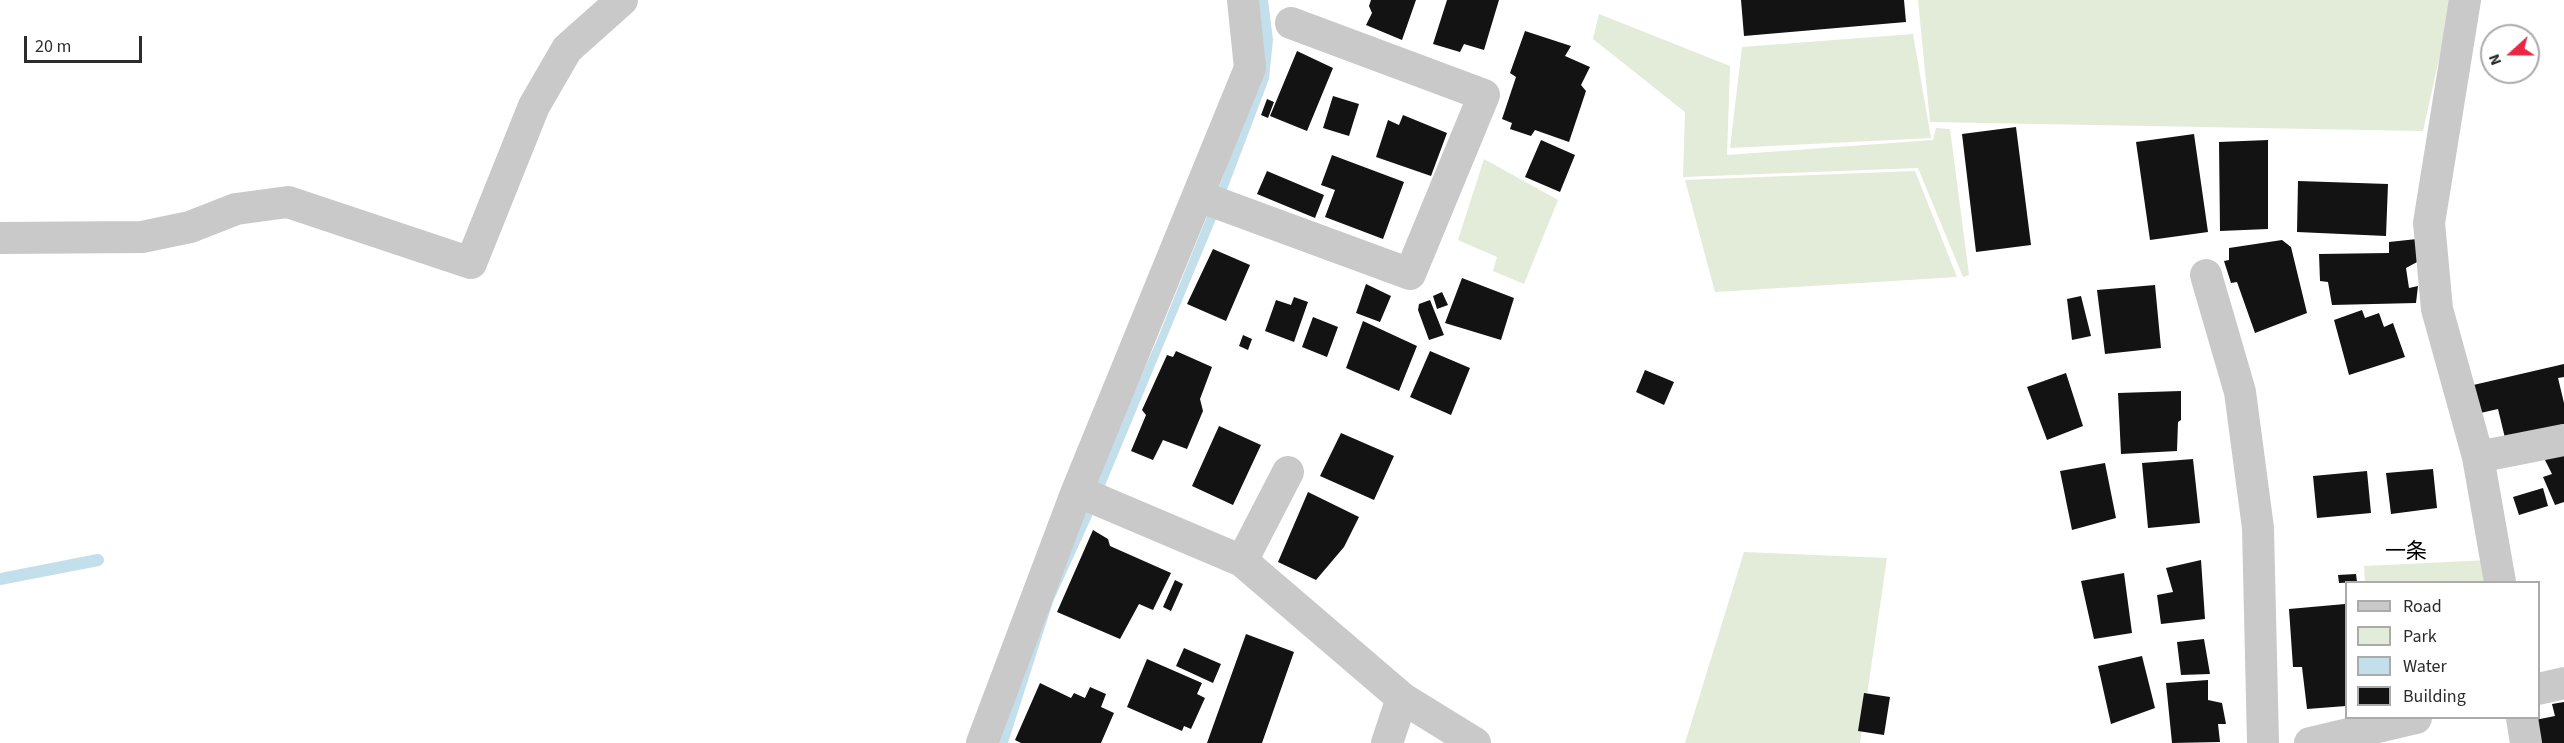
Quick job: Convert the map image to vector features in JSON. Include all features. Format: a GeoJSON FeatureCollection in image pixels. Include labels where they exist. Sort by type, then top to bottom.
{"type":"FeatureCollection","features":[{"type":"Feature","properties":{"kind":"street"},"geometry":{"type":"LineString","coordinates":[[0,238],[142,237],[190,227],[236,209],[288,202],[471,263],[534,106],[567,49],[622,0]]}},
{"type":"Feature","properties":{"kind":"street"},"geometry":{"type":"LineString","coordinates":[[982,743],[1077,491],[1250,68],[1243,0]]}},
{"type":"Feature","properties":{"kind":"street"},"geometry":{"type":"LineString","coordinates":[[2465,0],[2429,223],[2437,309],[2478,457],[2500,581]]}},
{"type":"Feature","properties":{"kind":"street"},"geometry":{"type":"LineString","coordinates":[[1198,196],[1410,274],[1484,94],[1291,23]]}},
{"type":"Feature","properties":{"kind":"street"},"geometry":{"type":"LineString","coordinates":[[2205,275],[2240,392],[2258,528],[2263,743]]}},
{"type":"Feature","properties":{"kind":"street"},"geometry":{"type":"LineString","coordinates":[[2478,457],[2564,440]]}},
{"type":"Feature","properties":{"kind":"street"},"geometry":{"type":"LineString","coordinates":[[1242,561],[1288,472]]}},
{"type":"Feature","properties":{"kind":"street"},"geometry":{"type":"LineString","coordinates":[[1077,491],[1242,561],[1402,698],[1475,743]]}},
{"type":"Feature","properties":{"kind":"street"},"geometry":{"type":"LineString","coordinates":[[2540,689],[2564,684]]}},
{"type":"Feature","properties":{"kind":"street"},"geometry":{"type":"LineString","coordinates":[[1387,743],[1402,698]]}},
{"type":"Feature","properties":{"kind":"street"},"geometry":{"type":"LineString","coordinates":[[2310,743],[2408,719]]}},
{"type":"Feature","properties":{"kind":"street"},"geometry":{"type":"LineString","coordinates":[[2522,719],[2526,743]]}},
{"type":"Feature","properties":{"kind":"green space"},"geometry":{"type":"Polygon","coordinates":[[[1918,0],[2452,0],[2423,131],[1930,122],[1918,0]]]}},
{"type":"Feature","properties":{"kind":"green space"},"geometry":{"type":"Polygon","coordinates":[[[1599,14],[1730,66],[1727,155],[1933,140],[1936,128],[1950,129],[1969,275],[1963,277],[1918,168],[1683,177],[1685,112],[1593,39],[1599,14]]]}},
{"type":"Feature","properties":{"kind":"green space"},"geometry":{"type":"Polygon","coordinates":[[[1913,34],[1931,138],[1730,148],[1742,47],[1913,34]]]}},
{"type":"Feature","properties":{"kind":"green space"},"geometry":{"type":"Polygon","coordinates":[[[1484,159],[1558,200],[1524,284],[1493,271],[1497,257],[1458,240],[1484,159]]]}},
{"type":"Feature","properties":{"kind":"green space"},"geometry":{"type":"Polygon","coordinates":[[[1915,171],[1957,277],[1715,292],[1685,180],[1915,171]]]}},
{"type":"Feature","properties":{"kind":"green space"},"geometry":{"type":"Polygon","coordinates":[[[1744,552],[1887,558],[1860,743],[1685,743],[1744,552]]]}},
{"type":"Feature","properties":{"kind":"green space"},"geometry":{"type":"Polygon","coordinates":[[[2489,560],[2492,581],[2365,581],[2364,566],[2489,560]]]}},
{"type":"Feature","properties":{"kind":"water"},"geometry":{"type":"Polygon","coordinates":[[[1257,0],[1268,0],[1273,40],[1269,79],[1214,224],[1094,512],[1053,602],[1008,743],[995,743],[1080,513],[1157,340],[1222,179],[1259,64],[1257,0]]]}},
{"type":"Feature","properties":{"kind":"building"},"geometry":{"type":"Polygon","coordinates":[[[1371,0],[1416,0],[1402,40],[1366,25],[1372,13],[1369,6],[1371,0]]]}},
{"type":"Feature","properties":{"kind":"building"},"geometry":{"type":"Polygon","coordinates":[[[1447,0],[1499,0],[1484,50],[1464,44],[1460,52],[1433,44],[1447,0]]]}},
{"type":"Feature","properties":{"kind":"building"},"geometry":{"type":"Polygon","coordinates":[[[1741,0],[1904,0],[1906,22],[1744,36],[1741,0]]]}},
{"type":"Feature","properties":{"kind":"building"},"geometry":{"type":"Polygon","coordinates":[[[1525,31],[1571,46],[1565,56],[1590,67],[1581,85],[1586,91],[1569,142],[1535,130],[1531,136],[1510,129],[1512,123],[1502,119],[1516,77],[1510,73],[1525,31]]]}},
{"type":"Feature","properties":{"kind":"building"},"geometry":{"type":"Polygon","coordinates":[[[1297,51],[1333,68],[1307,131],[1270,116],[1297,51]]]}},
{"type":"Feature","properties":{"kind":"building"},"geometry":{"type":"Polygon","coordinates":[[[1333,96],[1359,104],[1349,136],[1323,128],[1333,96]]]}},
{"type":"Feature","properties":{"kind":"building"},"geometry":{"type":"Polygon","coordinates":[[[1267,99],[1274,102],[1268,118],[1261,115],[1267,99]]]}},
{"type":"Feature","properties":{"kind":"building"},"geometry":{"type":"Polygon","coordinates":[[[1403,115],[1447,133],[1431,176],[1376,157],[1388,120],[1399,125],[1403,115]]]}},
{"type":"Feature","properties":{"kind":"building"},"geometry":{"type":"Polygon","coordinates":[[[2016,127],[2031,245],[1976,252],[1962,134],[2016,127]]]}},
{"type":"Feature","properties":{"kind":"building"},"geometry":{"type":"Polygon","coordinates":[[[2194,134],[2208,232],[2150,240],[2136,142],[2194,134]]]}},
{"type":"Feature","properties":{"kind":"building"},"geometry":{"type":"Polygon","coordinates":[[[1541,140],[1575,155],[1560,192],[1525,177],[1541,140]]]}},
{"type":"Feature","properties":{"kind":"building"},"geometry":{"type":"Polygon","coordinates":[[[2268,140],[2268,229],[2220,231],[2219,142],[2268,140]]]}},
{"type":"Feature","properties":{"kind":"building"},"geometry":{"type":"Polygon","coordinates":[[[1332,155],[1404,182],[1383,239],[1325,217],[1335,190],[1321,185],[1332,155]]]}},
{"type":"Feature","properties":{"kind":"building"},"geometry":{"type":"Polygon","coordinates":[[[1267,171],[1324,195],[1315,218],[1257,194],[1267,171]]]}},
{"type":"Feature","properties":{"kind":"building"},"geometry":{"type":"Polygon","coordinates":[[[2298,181],[2388,184],[2386,236],[2297,232],[2298,181]]]}},
{"type":"Feature","properties":{"kind":"building"},"geometry":{"type":"Polygon","coordinates":[[[2417,239],[2419,261],[2406,268],[2409,288],[2418,286],[2416,303],[2332,305],[2328,282],[2320,281],[2319,254],[2389,253],[2389,242],[2417,239]]]}},
{"type":"Feature","properties":{"kind":"building"},"geometry":{"type":"Polygon","coordinates":[[[2282,240],[2291,247],[2307,313],[2255,333],[2237,282],[2231,283],[2224,261],[2229,260],[2229,248],[2282,240]]]}},
{"type":"Feature","properties":{"kind":"building"},"geometry":{"type":"Polygon","coordinates":[[[1213,249],[1250,265],[1226,321],[1187,304],[1213,249]]]}},
{"type":"Feature","properties":{"kind":"building"},"geometry":{"type":"Polygon","coordinates":[[[1462,278],[1514,298],[1501,340],[1445,323],[1462,278]]]}},
{"type":"Feature","properties":{"kind":"building"},"geometry":{"type":"Polygon","coordinates":[[[1366,284],[1391,296],[1380,322],[1356,313],[1366,284]]]}},
{"type":"Feature","properties":{"kind":"building"},"geometry":{"type":"Polygon","coordinates":[[[2155,285],[2161,348],[2105,354],[2097,290],[2155,285]]]}},
{"type":"Feature","properties":{"kind":"building"},"geometry":{"type":"Polygon","coordinates":[[[1442,292],[1448,305],[1437,309],[1433,296],[1442,292]]]}},
{"type":"Feature","properties":{"kind":"building"},"geometry":{"type":"Polygon","coordinates":[[[2081,296],[2091,336],[2072,340],[2067,299],[2081,296]]]}},
{"type":"Feature","properties":{"kind":"building"},"geometry":{"type":"Polygon","coordinates":[[[1294,297],[1308,302],[1294,342],[1265,331],[1276,300],[1291,305],[1294,297]]]}},
{"type":"Feature","properties":{"kind":"building"},"geometry":{"type":"Polygon","coordinates":[[[1430,300],[1444,335],[1429,340],[1418,310],[1419,304],[1430,300]]]}},
{"type":"Feature","properties":{"kind":"building"},"geometry":{"type":"Polygon","coordinates":[[[2362,310],[2365,318],[2379,313],[2384,327],[2393,323],[2405,357],[2349,375],[2334,320],[2362,310]]]}},
{"type":"Feature","properties":{"kind":"building"},"geometry":{"type":"Polygon","coordinates":[[[1313,317],[1338,327],[1327,357],[1302,347],[1313,317]]]}},
{"type":"Feature","properties":{"kind":"building"},"geometry":{"type":"Polygon","coordinates":[[[1363,321],[1417,346],[1399,391],[1346,368],[1363,321]]]}},
{"type":"Feature","properties":{"kind":"building"},"geometry":{"type":"Polygon","coordinates":[[[1243,335],[1252,339],[1248,350],[1239,346],[1243,335]]]}},
{"type":"Feature","properties":{"kind":"building"},"geometry":{"type":"Polygon","coordinates":[[[1176,351],[1212,367],[1200,399],[1203,411],[1187,449],[1163,440],[1153,460],[1131,451],[1146,415],[1142,410],[1167,355],[1173,357],[1176,351]]]}},
{"type":"Feature","properties":{"kind":"building"},"geometry":{"type":"Polygon","coordinates":[[[1430,351],[1470,368],[1451,415],[1410,397],[1430,351]]]}},
{"type":"Feature","properties":{"kind":"building"},"geometry":{"type":"Polygon","coordinates":[[[2564,364],[2564,377],[2558,378],[2564,403],[2564,424],[2505,438],[2498,409],[2476,414],[2469,386],[2564,364]]]}},
{"type":"Feature","properties":{"kind":"building"},"geometry":{"type":"Polygon","coordinates":[[[1645,370],[1674,382],[1664,405],[1636,392],[1645,370]]]}},
{"type":"Feature","properties":{"kind":"building"},"geometry":{"type":"Polygon","coordinates":[[[2066,373],[2083,426],[2047,440],[2027,387],[2066,373]]]}},
{"type":"Feature","properties":{"kind":"building"},"geometry":{"type":"Polygon","coordinates":[[[2181,391],[2181,420],[2178,422],[2177,451],[2121,454],[2118,393],[2181,391]]]}},
{"type":"Feature","properties":{"kind":"building"},"geometry":{"type":"Polygon","coordinates":[[[1219,426],[1261,445],[1233,505],[1192,486],[1219,426]]]}},
{"type":"Feature","properties":{"kind":"building"},"geometry":{"type":"Polygon","coordinates":[[[1341,433],[1394,456],[1374,500],[1320,476],[1341,433]]]}},
{"type":"Feature","properties":{"kind":"building"},"geometry":{"type":"Polygon","coordinates":[[[2564,448],[2564,502],[2555,505],[2543,477],[2552,474],[2542,454],[2564,448]]]}},
{"type":"Feature","properties":{"kind":"building"},"geometry":{"type":"Polygon","coordinates":[[[2193,459],[2200,523],[2148,528],[2142,463],[2193,459]]]}},
{"type":"Feature","properties":{"kind":"building"},"geometry":{"type":"Polygon","coordinates":[[[2105,463],[2116,518],[2072,530],[2060,471],[2105,463]]]}},
{"type":"Feature","properties":{"kind":"building"},"geometry":{"type":"Polygon","coordinates":[[[2433,469],[2437,508],[2391,514],[2386,473],[2433,469]]]}},
{"type":"Feature","properties":{"kind":"building"},"geometry":{"type":"Polygon","coordinates":[[[2367,471],[2371,513],[2317,518],[2313,476],[2367,471]]]}},
{"type":"Feature","properties":{"kind":"building"},"geometry":{"type":"Polygon","coordinates":[[[2543,488],[2548,506],[2519,515],[2513,497],[2543,488]]]}},
{"type":"Feature","properties":{"kind":"building"},"geometry":{"type":"Polygon","coordinates":[[[1308,492],[1359,517],[1344,547],[1316,580],[1278,562],[1308,492]]]}},
{"type":"Feature","properties":{"kind":"building"},"geometry":{"type":"Polygon","coordinates":[[[1093,530],[1108,539],[1110,546],[1171,573],[1153,610],[1139,604],[1120,639],[1057,612],[1093,530]]]}},
{"type":"Feature","properties":{"kind":"building"},"geometry":{"type":"Polygon","coordinates":[[[2201,560],[2205,619],[2161,624],[2157,595],[2173,592],[2166,568],[2201,560]]]}},
{"type":"Feature","properties":{"kind":"building"},"geometry":{"type":"Polygon","coordinates":[[[2124,573],[2132,633],[2094,639],[2081,581],[2124,573]]]}},
{"type":"Feature","properties":{"kind":"building"},"geometry":{"type":"Polygon","coordinates":[[[2356,574],[2357,581],[2339,583],[2338,575],[2356,574]]]}},
{"type":"Feature","properties":{"kind":"building"},"geometry":{"type":"Polygon","coordinates":[[[1175,580],[1183,584],[1171,611],[1163,607],[1175,580]]]}},
{"type":"Feature","properties":{"kind":"building"},"geometry":{"type":"Polygon","coordinates":[[[2345,604],[2345,706],[2307,709],[2302,667],[2293,667],[2289,609],[2345,604]]]}},
{"type":"Feature","properties":{"kind":"building"},"geometry":{"type":"Polygon","coordinates":[[[1246,634],[1294,652],[1262,743],[1207,743],[1246,634]]]}},
{"type":"Feature","properties":{"kind":"building"},"geometry":{"type":"Polygon","coordinates":[[[2204,639],[2210,674],[2181,675],[2177,642],[2204,639]]]}},
{"type":"Feature","properties":{"kind":"building"},"geometry":{"type":"Polygon","coordinates":[[[1184,648],[1221,664],[1213,683],[1176,666],[1184,648]]]}},
{"type":"Feature","properties":{"kind":"building"},"geometry":{"type":"Polygon","coordinates":[[[2142,656],[2155,708],[2111,724],[2098,666],[2142,656]]]}},
{"type":"Feature","properties":{"kind":"building"},"geometry":{"type":"Polygon","coordinates":[[[1147,659],[1202,683],[1197,694],[1205,698],[1191,729],[1184,726],[1182,731],[1127,707],[1147,659]]]}},
{"type":"Feature","properties":{"kind":"building"},"geometry":{"type":"Polygon","coordinates":[[[2208,680],[2208,700],[2222,703],[2226,724],[2218,724],[2220,742],[2172,743],[2166,683],[2208,680]]]}},
{"type":"Feature","properties":{"kind":"building"},"geometry":{"type":"Polygon","coordinates":[[[1040,683],[1071,698],[1074,693],[1085,698],[1090,687],[1106,694],[1101,707],[1114,713],[1101,743],[1021,743],[1015,740],[1040,683]]]}},
{"type":"Feature","properties":{"kind":"building"},"geometry":{"type":"Polygon","coordinates":[[[1864,693],[1890,697],[1884,735],[1858,731],[1864,693]]]}},
{"type":"Feature","properties":{"kind":"building"},"geometry":{"type":"Polygon","coordinates":[[[2564,702],[2564,743],[2540,743],[2535,720],[2555,716],[2552,704],[2564,702]]]}},
{"type":"Feature","properties":{"kind":"waterway"},"geometry":{"type":"LineString","coordinates":[[0,579],[98,560]]}},
{"type":"Feature","properties":{"kind":"district","name":"一条"},"geometry":{"type":"Point","coordinates":[2406,553]}}]}
